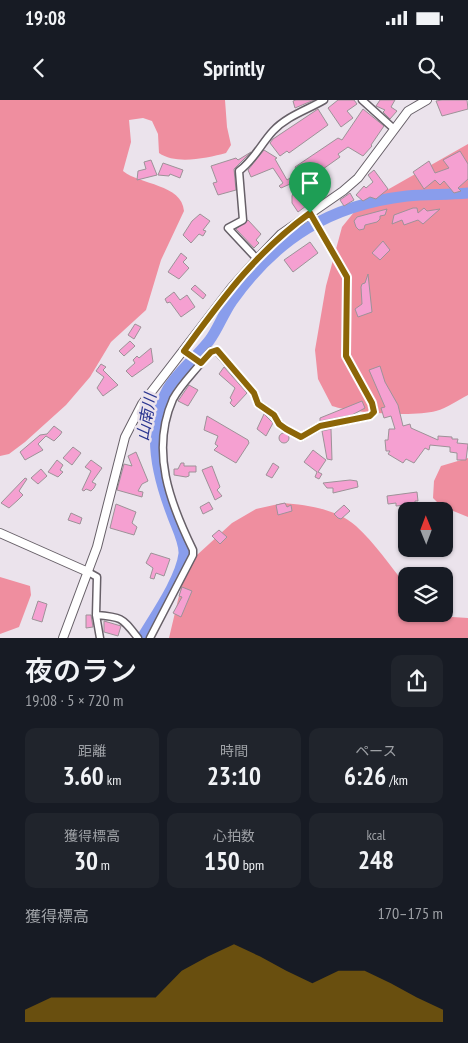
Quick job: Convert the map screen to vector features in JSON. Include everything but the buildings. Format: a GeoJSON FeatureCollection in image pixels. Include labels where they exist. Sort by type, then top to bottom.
{"type":"FeatureCollection","features":[{"type":"Feature","properties":{"kind":"main road"},"geometry":{"type":"LineString","coordinates":[[63,638],[97,547],[125,437],[142,404],[187,353],[232,287],[257,259],[281,234],[311,215],[358,178],[393,128],[408,111],[427,100]]}},
{"type":"Feature","properties":{"kind":"main road"},"geometry":{"type":"LineString","coordinates":[[0,533],[88,572]]}},
{"type":"Feature","properties":{"kind":"street"},"geometry":{"type":"LineString","coordinates":[[257,259],[228,228],[243,220],[239,171],[257,154],[273,131],[290,116],[324,100]]}},
{"type":"Feature","properties":{"kind":"street"},"geometry":{"type":"LineString","coordinates":[[362,100],[393,128]]}},
{"type":"Feature","properties":{"kind":"street"},"geometry":{"type":"LineString","coordinates":[[150,638],[193,555],[193,550],[175,513],[162,454],[168,415],[174,398],[200,362],[211,352],[217,350],[254,393],[258,404],[274,415],[279,424],[301,437],[320,426],[370,416],[374,412],[372,403],[346,356],[347,277],[311,215]]}},
{"type":"Feature","properties":{"kind":"street"},"geometry":{"type":"LineString","coordinates":[[187,353],[200,362]]}},
{"type":"Feature","properties":{"kind":"street"},"geometry":{"type":"LineString","coordinates":[[88,572],[97,577],[96,615],[100,638]]}},
{"type":"Feature","properties":{"kind":"street"},"geometry":{"type":"LineString","coordinates":[[96,615],[121,619],[129,625],[137,636]]}},
{"type":"Feature","properties":{"kind":"shaded area"},"geometry":{"type":"Polygon","coordinates":[[[0,100],[225,100],[227,127],[231,145],[226,153],[218,155],[183,160],[174,159],[159,153],[158,134],[152,121],[143,118],[129,120],[131,142],[123,171],[130,176],[159,186],[176,195],[182,202],[184,211],[161,260],[146,310],[111,342],[90,377],[66,405],[25,442],[9,454],[0,456],[0,100]]]}},
{"type":"Feature","properties":{"kind":"shaded area"},"geometry":{"type":"Polygon","coordinates":[[[468,144],[468,395],[444,408],[426,413],[354,411],[332,406],[318,379],[315,350],[326,286],[342,227],[359,206],[468,144]]]}},
{"type":"Feature","properties":{"kind":"shaded area"},"geometry":{"type":"Polygon","coordinates":[[[468,458],[468,517],[453,511],[453,502],[437,502],[433,498],[434,481],[441,466],[468,458]]]}},
{"type":"Feature","properties":{"kind":"shaded area"},"geometry":{"type":"Polygon","coordinates":[[[283,503],[302,505],[331,512],[348,520],[370,540],[398,575],[398,622],[453,622],[453,617],[468,618],[468,638],[169,638],[182,583],[197,555],[232,523],[256,509],[283,503]]]}},
{"type":"Feature","properties":{"kind":"shaded area"},"geometry":{"type":"Polygon","coordinates":[[[0,577],[30,586],[31,595],[19,627],[0,634],[0,577]]]}},
{"type":"Feature","properties":{"kind":"waterway","name":"山南川"},"geometry":{"type":"LineString","coordinates":[[142,638],[173,586],[184,554],[182,539],[162,483],[157,462],[155,440],[163,400],[174,379],[209,341],[232,301],[249,279],[287,242],[308,228],[354,207],[379,201],[407,196],[468,193]]}},
{"type":"Feature","properties":{"kind":"route"},"geometry":{"type":"LineString","coordinates":[[310,213],[347,277],[348,298],[344,326],[346,356],[372,403],[374,412],[370,416],[320,426],[301,437],[279,424],[274,415],[258,404],[254,393],[217,350],[211,352],[201,363],[184,351],[232,287],[257,259],[281,234],[310,213]]}}]}
